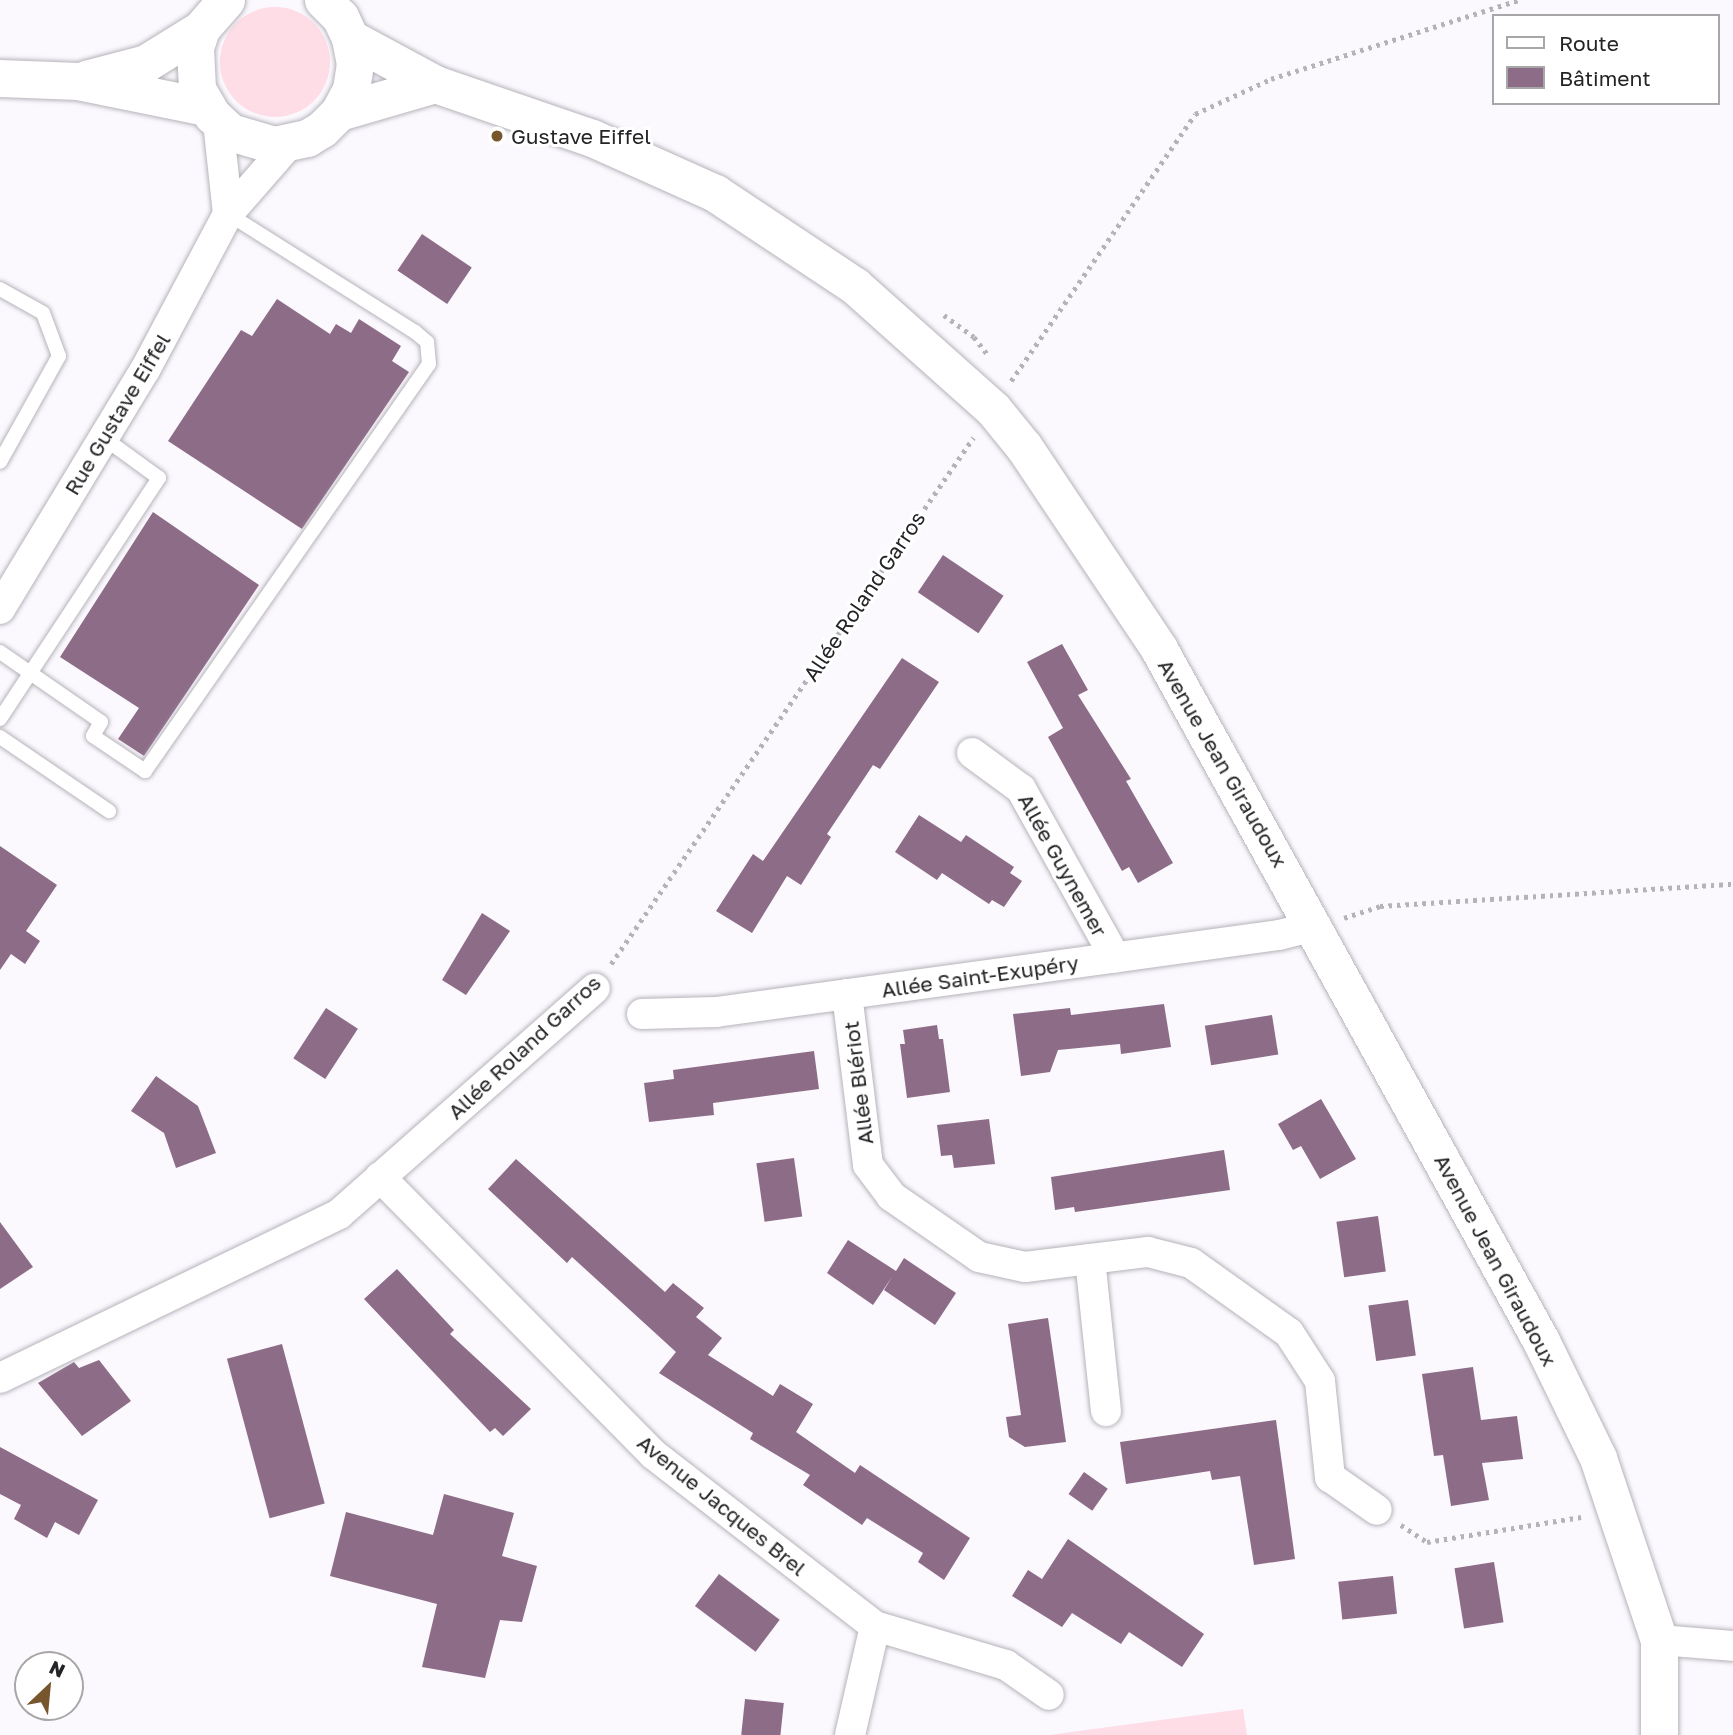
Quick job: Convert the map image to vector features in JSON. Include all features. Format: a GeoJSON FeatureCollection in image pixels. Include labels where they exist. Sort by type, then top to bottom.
{"type":"FeatureCollection","features":[{"type":"Feature","properties":{"kind":"street"},"geometry":{"type":"LineString","coordinates":[[78,81],[146,63],[201,29],[226,0]]}},
{"type":"Feature","properties":{"kind":"street"},"geometry":{"type":"LineString","coordinates":[[0,79],[78,81],[212,115],[258,143],[290,143],[322,129],[339,112],[351,89],[355,64],[350,38],[340,17],[323,0]]}},
{"type":"Feature","properties":{"kind":"street"},"geometry":{"type":"LineString","coordinates":[[201,29],[194,69],[212,115],[228,214]]}},
{"type":"Feature","properties":{"kind":"street","name":"Avenue Jean Giraudoux"},"geometry":{"type":"LineString","coordinates":[[350,38],[435,84],[592,138],[715,193],[855,286],[1007,394],[1024,447],[1159,649],[1316,926],[1541,1341],[1598,1458],[1659,1640],[1659,1735]]}},
{"type":"Feature","properties":{"kind":"street"},"geometry":{"type":"LineString","coordinates":[[339,112],[435,84]]}},
{"type":"Feature","properties":{"kind":"street","name":"Rue Gustave Eiffel"},"geometry":{"type":"LineString","coordinates":[[2,600],[104,438],[228,214],[290,143]]}},
{"type":"Feature","properties":{"kind":"street","name":"Allée Guynemer"},"geometry":{"type":"LineString","coordinates":[[972,753],[1021,789],[1115,957]]}},
{"type":"Feature","properties":{"kind":"street","name":"Allée Saint-Exupéry"},"geometry":{"type":"LineString","coordinates":[[642,1014],[716,1012],[1115,957],[1316,926]]}},
{"type":"Feature","properties":{"kind":"street","name":"Allée Roland Garros"},"geometry":{"type":"LineString","coordinates":[[0,1378],[338,1214],[595,988]]}},
{"type":"Feature","properties":{"kind":"street","name":"Allée Blériot"},"geometry":{"type":"LineString","coordinates":[[847,994],[868,1165],[891,1196],[979,1257],[1025,1267],[1148,1252],[1191,1263],[1289,1333],[1320,1381],[1330,1477],[1377,1510]]}},
{"type":"Feature","properties":{"kind":"street","name":"Avenue Jacques Brel"},"geometry":{"type":"LineString","coordinates":[[380,1177],[653,1454],[875,1626]]}},
{"type":"Feature","properties":{"kind":"street"},"geometry":{"type":"LineString","coordinates":[[1090,1259],[1106,1411]]}},
{"type":"Feature","properties":{"kind":"street"},"geometry":{"type":"LineString","coordinates":[[850,1735],[875,1626],[1006,1665],[1049,1695]]}},
{"type":"Feature","properties":{"kind":"street"},"geometry":{"type":"LineString","coordinates":[[1659,1640],[1733,1646]]}},
{"type":"Feature","properties":{"kind":"lane"},"geometry":{"type":"LineString","coordinates":[[0,652],[100,722],[93,736],[145,771],[429,364],[427,342],[415,332],[228,214]]}},
{"type":"Feature","properties":{"kind":"lane"},"geometry":{"type":"LineString","coordinates":[[0,289],[43,313],[59,356],[0,462]]}},
{"type":"Feature","properties":{"kind":"lane"},"geometry":{"type":"LineString","coordinates":[[0,719],[159,478],[104,438]]}},
{"type":"Feature","properties":{"kind":"lane"},"geometry":{"type":"LineString","coordinates":[[0,737],[109,811]]}},
{"type":"Feature","properties":{"kind":"path","name":"Allée Roland Garros"},"geometry":{"type":"LineString","coordinates":[[595,988],[1007,394],[1195,114],[1271,79],[1518,0]]}},
{"type":"Feature","properties":{"kind":"path"},"geometry":{"type":"LineString","coordinates":[[941,313],[974,337],[996,364]]}},
{"type":"Feature","properties":{"kind":"path"},"geometry":{"type":"LineString","coordinates":[[1003,373],[1007,394]]}},
{"type":"Feature","properties":{"kind":"path"},"geometry":{"type":"LineString","coordinates":[[1316,926],[1380,906],[1733,884]]}},
{"type":"Feature","properties":{"kind":"path"},"geometry":{"type":"LineString","coordinates":[[1377,1510],[1427,1542],[1596,1514]]}},
{"type":"Feature","properties":{"kind":"shaded area"},"geometry":{"type":"Polygon","coordinates":[[[275,7],[296,12],[314,23],[325,41],[330,62],[325,83],[314,101],[296,112],[275,117],[254,112],[236,101],[225,83],[220,62],[225,41],[236,23],[254,12],[275,7]]]}},
{"type":"Feature","properties":{"kind":"shaded area"},"geometry":{"type":"Polygon","coordinates":[[[1243,1709],[1247,1735],[1049,1735],[1243,1709]]]}},
{"type":"Feature","properties":{"kind":"building"},"geometry":{"type":"Polygon","coordinates":[[[422,234],[472,268],[447,304],[397,270],[422,234]]]}},
{"type":"Feature","properties":{"kind":"building"},"geometry":{"type":"Polygon","coordinates":[[[277,299],[330,334],[336,324],[351,333],[359,319],[401,346],[392,361],[409,372],[302,529],[168,441],[241,330],[252,336],[277,299]]]}},
{"type":"Feature","properties":{"kind":"building"},"geometry":{"type":"Polygon","coordinates":[[[153,512],[259,585],[144,756],[118,739],[139,708],[60,657],[153,512]]]}},
{"type":"Feature","properties":{"kind":"building"},"geometry":{"type":"Polygon","coordinates":[[[943,555],[1004,596],[978,633],[918,592],[943,555]]]}},
{"type":"Feature","properties":{"kind":"building"},"geometry":{"type":"Polygon","coordinates":[[[1062,644],[1088,690],[1078,695],[1131,779],[1126,781],[1173,863],[1138,883],[1129,867],[1122,871],[1048,737],[1063,728],[1027,662],[1062,644]]]}},
{"type":"Feature","properties":{"kind":"building"},"geometry":{"type":"Polygon","coordinates":[[[902,658],[939,682],[880,769],[873,765],[827,834],[831,837],[801,885],[787,876],[752,933],[716,911],[753,854],[763,861],[902,658]]]}},
{"type":"Feature","properties":{"kind":"building"},"geometry":{"type":"Polygon","coordinates":[[[919,815],[961,842],[966,835],[1014,867],[1010,873],[1022,881],[1004,907],[992,900],[989,904],[942,873],[937,880],[895,852],[919,815]]]}},
{"type":"Feature","properties":{"kind":"building"},"geometry":{"type":"Polygon","coordinates":[[[0,846],[57,885],[26,931],[40,941],[25,964],[11,954],[0,970],[0,846]]]}},
{"type":"Feature","properties":{"kind":"building"},"geometry":{"type":"Polygon","coordinates":[[[482,913],[510,931],[466,995],[442,980],[482,913]]]}},
{"type":"Feature","properties":{"kind":"building"},"geometry":{"type":"Polygon","coordinates":[[[1164,1004],[1171,1047],[1121,1054],[1120,1044],[1058,1050],[1050,1072],[1021,1076],[1013,1014],[1070,1008],[1071,1015],[1164,1004]]]}},
{"type":"Feature","properties":{"kind":"building"},"geometry":{"type":"Polygon","coordinates":[[[326,1008],[358,1029],[325,1079],[293,1058],[326,1008]]]}},
{"type":"Feature","properties":{"kind":"building"},"geometry":{"type":"Polygon","coordinates":[[[1272,1015],[1278,1055],[1211,1065],[1205,1026],[1272,1015]]]}},
{"type":"Feature","properties":{"kind":"building"},"geometry":{"type":"Polygon","coordinates":[[[937,1025],[939,1039],[943,1039],[950,1092],[907,1098],[900,1044],[905,1044],[903,1030],[937,1025]]]}},
{"type":"Feature","properties":{"kind":"building"},"geometry":{"type":"Polygon","coordinates":[[[814,1051],[819,1089],[713,1103],[714,1115],[649,1122],[644,1083],[674,1079],[673,1070],[814,1051]]]}},
{"type":"Feature","properties":{"kind":"building"},"geometry":{"type":"Polygon","coordinates":[[[156,1076],[198,1106],[216,1153],[176,1168],[164,1133],[131,1111],[156,1076]]]}},
{"type":"Feature","properties":{"kind":"building"},"geometry":{"type":"Polygon","coordinates":[[[1321,1099],[1356,1159],[1320,1179],[1301,1146],[1293,1150],[1278,1124],[1321,1099]]]}},
{"type":"Feature","properties":{"kind":"building"},"geometry":{"type":"Polygon","coordinates":[[[989,1119],[995,1164],[954,1168],[952,1155],[941,1156],[937,1125],[989,1119]]]}},
{"type":"Feature","properties":{"kind":"building"},"geometry":{"type":"Polygon","coordinates":[[[1224,1150],[1230,1190],[1075,1212],[1074,1207],[1055,1210],[1051,1177],[1224,1150]]]}},
{"type":"Feature","properties":{"kind":"building"},"geometry":{"type":"Polygon","coordinates":[[[794,1158],[802,1216],[765,1222],[756,1163],[794,1158]]]}},
{"type":"Feature","properties":{"kind":"building"},"geometry":{"type":"Polygon","coordinates":[[[516,1159],[665,1292],[673,1283],[704,1308],[696,1317],[722,1338],[708,1355],[773,1396],[780,1384],[813,1404],[796,1432],[855,1473],[860,1465],[970,1538],[944,1580],[918,1562],[923,1553],[867,1518],[862,1525],[803,1485],[810,1475],[750,1439],[753,1433],[659,1373],[676,1352],[572,1257],[567,1263],[488,1189],[516,1159]]]}},
{"type":"Feature","properties":{"kind":"building"},"geometry":{"type":"Polygon","coordinates":[[[1378,1216],[1386,1271],[1344,1277],[1336,1222],[1378,1216]]]}},
{"type":"Feature","properties":{"kind":"building"},"geometry":{"type":"Polygon","coordinates":[[[0,1222],[33,1267],[0,1289],[0,1222]]]}},
{"type":"Feature","properties":{"kind":"building"},"geometry":{"type":"Polygon","coordinates":[[[848,1240],[896,1271],[904,1258],[956,1293],[935,1325],[884,1290],[892,1277],[873,1305],[827,1273],[848,1240]]]}},
{"type":"Feature","properties":{"kind":"building"},"geometry":{"type":"Polygon","coordinates":[[[397,1269],[454,1330],[450,1334],[531,1409],[503,1436],[495,1428],[490,1432],[364,1299],[397,1269]]]}},
{"type":"Feature","properties":{"kind":"building"},"geometry":{"type":"Polygon","coordinates":[[[1408,1300],[1416,1355],[1376,1361],[1368,1306],[1408,1300]]]}},
{"type":"Feature","properties":{"kind":"building"},"geometry":{"type":"Polygon","coordinates":[[[1048,1318],[1066,1442],[1025,1447],[1009,1437],[1006,1417],[1021,1415],[1008,1324],[1048,1318]]]}},
{"type":"Feature","properties":{"kind":"building"},"geometry":{"type":"Polygon","coordinates":[[[282,1344],[325,1503],[270,1518],[227,1359],[282,1344]]]}},
{"type":"Feature","properties":{"kind":"building"},"geometry":{"type":"Polygon","coordinates":[[[99,1360],[131,1401],[82,1436],[38,1383],[74,1362],[79,1368],[99,1360]]]}},
{"type":"Feature","properties":{"kind":"building"},"geometry":{"type":"Polygon","coordinates":[[[1473,1367],[1481,1420],[1517,1416],[1523,1459],[1482,1463],[1489,1500],[1451,1506],[1443,1455],[1434,1456],[1422,1374],[1473,1367]]]}},
{"type":"Feature","properties":{"kind":"building"},"geometry":{"type":"Polygon","coordinates":[[[1276,1420],[1295,1559],[1254,1565],[1240,1476],[1212,1480],[1210,1471],[1126,1484],[1120,1442],[1276,1420]]]}},
{"type":"Feature","properties":{"kind":"building"},"geometry":{"type":"Polygon","coordinates":[[[0,1447],[98,1500],[79,1535],[55,1522],[47,1538],[14,1519],[21,1505],[0,1494],[0,1447]]]}},
{"type":"Feature","properties":{"kind":"building"},"geometry":{"type":"Polygon","coordinates":[[[1084,1472],[1108,1489],[1092,1511],[1069,1494],[1084,1472]]]}},
{"type":"Feature","properties":{"kind":"building"},"geometry":{"type":"Polygon","coordinates":[[[444,1494],[514,1513],[502,1556],[537,1566],[522,1622],[500,1620],[485,1678],[422,1667],[437,1604],[330,1576],[346,1512],[433,1535],[444,1494]]]}},
{"type":"Feature","properties":{"kind":"building"},"geometry":{"type":"Polygon","coordinates":[[[1068,1539],[1204,1634],[1182,1667],[1129,1632],[1121,1644],[1072,1613],[1062,1627],[1012,1596],[1028,1570],[1042,1579],[1068,1539]]]}},
{"type":"Feature","properties":{"kind":"building"},"geometry":{"type":"Polygon","coordinates":[[[1494,1562],[1504,1622],[1464,1629],[1454,1568],[1494,1562]]]}},
{"type":"Feature","properties":{"kind":"building"},"geometry":{"type":"Polygon","coordinates":[[[719,1574],[780,1620],[756,1652],[695,1606],[719,1574]]]}},
{"type":"Feature","properties":{"kind":"building"},"geometry":{"type":"Polygon","coordinates":[[[1393,1576],[1397,1614],[1342,1620],[1338,1582],[1393,1576]]]}},
{"type":"Feature","properties":{"kind":"building"},"geometry":{"type":"Polygon","coordinates":[[[745,1699],[784,1703],[780,1735],[741,1735],[745,1699]]]}},
{"type":"Feature","properties":{"kind":"place","name":"Gustave Eiffel"},"geometry":{"type":"Point","coordinates":[497,136]}}]}
